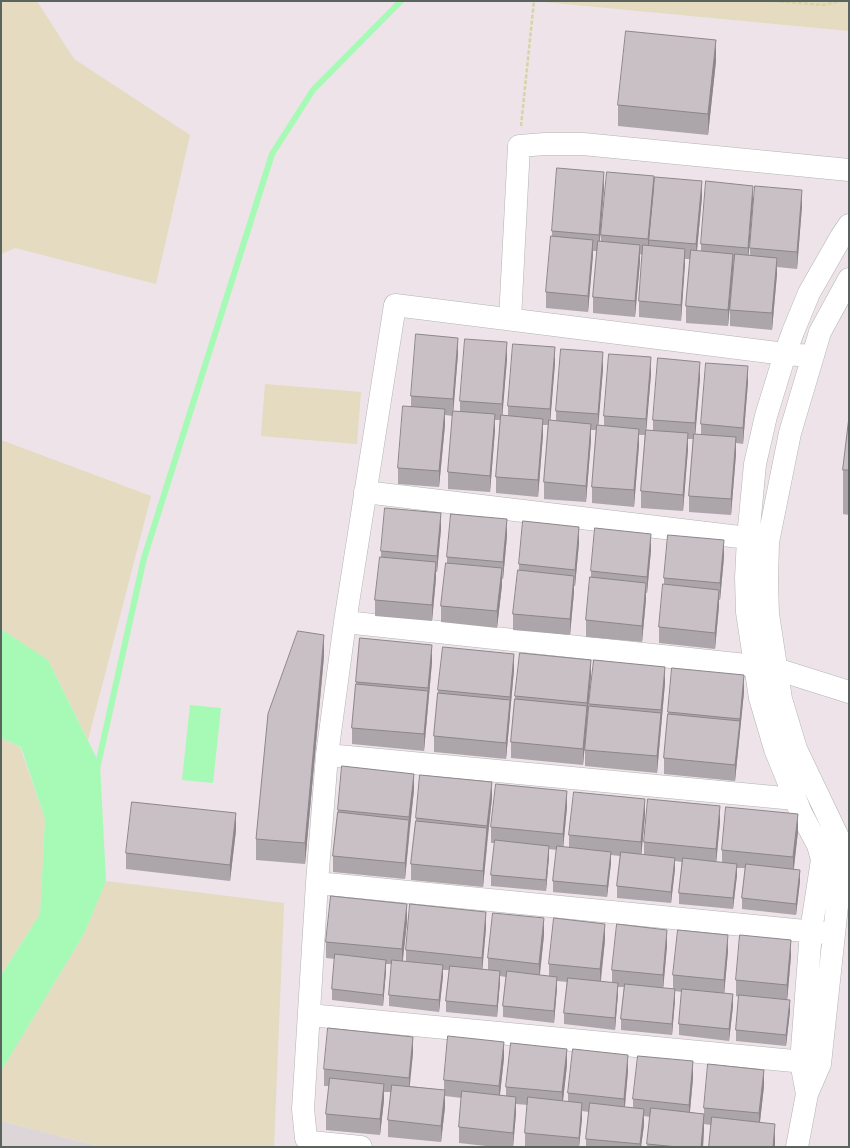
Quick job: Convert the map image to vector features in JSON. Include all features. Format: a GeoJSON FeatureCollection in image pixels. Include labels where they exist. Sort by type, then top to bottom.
{"type":"FeatureCollection","features":[{"type":"Feature","properties":{"kind":"street"},"geometry":{"type":"LineString","coordinates":[[510,319],[519,146],[583,144],[849,170]]}},
{"type":"Feature","properties":{"kind":"street"},"geometry":{"type":"LineString","coordinates":[[797,1147],[807,1094],[810,1063],[834,934],[841,852],[838,837],[796,749],[781,699],[766,667],[747,612],[746,578],[748,538],[755,464],[766,416],[793,332],[809,293],[841,237],[849,226]]}},
{"type":"Feature","properties":{"kind":"street"},"geometry":{"type":"LineString","coordinates":[[810,1063],[811,931],[822,860],[818,845],[800,813],[775,749],[760,698],[766,667],[768,542],[790,433],[820,332],[849,280]]}},
{"type":"Feature","properties":{"kind":"street"},"geometry":{"type":"LineString","coordinates":[[361,1147],[311,1142],[306,1138],[303,1109],[317,883],[327,755],[345,622],[394,305],[786,354],[813,356]]}},
{"type":"Feature","properties":{"kind":"street"},"geometry":{"type":"LineString","coordinates":[[365,492],[748,538]]}},
{"type":"Feature","properties":{"kind":"street"},"geometry":{"type":"LineString","coordinates":[[345,622],[766,667],[849,692]]}},
{"type":"Feature","properties":{"kind":"street"},"geometry":{"type":"LineString","coordinates":[[327,755],[795,799]]}},
{"type":"Feature","properties":{"kind":"street"},"geometry":{"type":"LineString","coordinates":[[317,883],[834,934]]}},
{"type":"Feature","properties":{"kind":"street"},"geometry":{"type":"LineString","coordinates":[[309,1016],[810,1063]]}},
{"type":"Feature","properties":{"kind":"path"},"geometry":{"type":"LineString","coordinates":[[519,146],[534,1]]}},
{"type":"Feature","properties":{"kind":"path"},"geometry":{"type":"LineString","coordinates":[[774,1],[823,5],[842,1]]}},
{"type":"Feature","properties":{"kind":"shaded area"},"geometry":{"type":"Polygon","coordinates":[[[1,1],[37,1],[74,59],[190,135],[156,284],[15,248],[1,254],[1,1]]]}},
{"type":"Feature","properties":{"kind":"shaded area"},"geometry":{"type":"Polygon","coordinates":[[[533,1],[849,1],[849,31],[533,1]]]}},
{"type":"Feature","properties":{"kind":"shaded area"},"geometry":{"type":"Polygon","coordinates":[[[265,384],[361,392],[357,444],[261,436],[265,384]]]}},
{"type":"Feature","properties":{"kind":"shaded area"},"geometry":{"type":"Polygon","coordinates":[[[1,440],[151,496],[88,740],[48,660],[1,629],[1,440]]]}},
{"type":"Feature","properties":{"kind":"shaded area"},"geometry":{"type":"Polygon","coordinates":[[[1,629],[48,660],[100,765],[106,881],[84,934],[1,1071],[1,975],[40,914],[45,819],[21,747],[1,738],[1,629]]]}},
{"type":"Feature","properties":{"kind":"shaded area"},"geometry":{"type":"Polygon","coordinates":[[[190,705],[221,708],[213,783],[182,780],[190,705]]]}},
{"type":"Feature","properties":{"kind":"shaded area"},"geometry":{"type":"Polygon","coordinates":[[[1,738],[20,747],[45,819],[40,914],[1,975],[1,738]]]}},
{"type":"Feature","properties":{"kind":"shaded area"},"geometry":{"type":"Polygon","coordinates":[[[106,881],[284,903],[274,1147],[101,1147],[1,1121],[1,1071],[84,934],[106,881]]]}},
{"type":"Feature","properties":{"kind":"shaded area"},"geometry":{"type":"Polygon","coordinates":[[[1,1121],[101,1147],[1,1147],[1,1121]]]}},
{"type":"Feature","properties":{"kind":"building"},"geometry":{"type":"Polygon","coordinates":[[[626,31],[716,40],[708,114],[618,105],[626,31]]]}},
{"type":"Feature","properties":{"kind":"building"},"geometry":{"type":"Polygon","coordinates":[[[557,168],[604,172],[599,235],[552,231],[557,168]]]}},
{"type":"Feature","properties":{"kind":"building"},"geometry":{"type":"Polygon","coordinates":[[[607,172],[654,176],[648,239],[601,235],[607,172]]]}},
{"type":"Feature","properties":{"kind":"building"},"geometry":{"type":"Polygon","coordinates":[[[655,177],[702,181],[696,244],[649,240],[655,177]]]}},
{"type":"Feature","properties":{"kind":"building"},"geometry":{"type":"Polygon","coordinates":[[[706,181],[753,186],[748,248],[701,244],[706,181]]]}},
{"type":"Feature","properties":{"kind":"building"},"geometry":{"type":"Polygon","coordinates":[[[755,186],[802,190],[797,252],[750,248],[755,186]]]}},
{"type":"Feature","properties":{"kind":"building"},"geometry":{"type":"Polygon","coordinates":[[[551,236],[593,240],[588,296],[546,292],[551,236]]]}},
{"type":"Feature","properties":{"kind":"building"},"geometry":{"type":"Polygon","coordinates":[[[598,241],[640,245],[635,301],[593,297],[598,241]]]}},
{"type":"Feature","properties":{"kind":"building"},"geometry":{"type":"Polygon","coordinates":[[[643,245],[685,249],[681,305],[639,301],[643,245]]]}},
{"type":"Feature","properties":{"kind":"building"},"geometry":{"type":"Polygon","coordinates":[[[691,250],[733,254],[728,310],[686,306],[691,250]]]}},
{"type":"Feature","properties":{"kind":"building"},"geometry":{"type":"Polygon","coordinates":[[[735,254],[777,258],[772,313],[730,310],[735,254]]]}},
{"type":"Feature","properties":{"kind":"building"},"geometry":{"type":"Polygon","coordinates":[[[416,334],[458,338],[453,399],[411,396],[416,334]]]}},
{"type":"Feature","properties":{"kind":"building"},"geometry":{"type":"Polygon","coordinates":[[[465,339],[507,342],[502,404],[460,401],[465,339]]]}},
{"type":"Feature","properties":{"kind":"building"},"geometry":{"type":"Polygon","coordinates":[[[513,344],[555,347],[550,409],[508,406],[513,344]]]}},
{"type":"Feature","properties":{"kind":"building"},"geometry":{"type":"Polygon","coordinates":[[[561,349],[603,352],[598,414],[556,411],[561,349]]]}},
{"type":"Feature","properties":{"kind":"building"},"geometry":{"type":"Polygon","coordinates":[[[609,354],[651,357],[646,419],[604,416],[609,354]]]}},
{"type":"Feature","properties":{"kind":"building"},"geometry":{"type":"Polygon","coordinates":[[[658,358],[700,362],[695,423],[653,420],[658,358]]]}},
{"type":"Feature","properties":{"kind":"building"},"geometry":{"type":"Polygon","coordinates":[[[706,363],[748,366],[743,428],[701,424],[706,363]]]}},
{"type":"Feature","properties":{"kind":"building"},"geometry":{"type":"Polygon","coordinates":[[[403,406],[445,409],[439,471],[398,468],[403,406]]]}},
{"type":"Feature","properties":{"kind":"building"},"geometry":{"type":"Polygon","coordinates":[[[453,411],[495,414],[490,476],[448,472],[453,411]]]}},
{"type":"Feature","properties":{"kind":"building"},"geometry":{"type":"Polygon","coordinates":[[[501,415],[543,419],[538,480],[496,477],[501,415]]]}},
{"type":"Feature","properties":{"kind":"building"},"geometry":{"type":"Polygon","coordinates":[[[849,417],[849,470],[843,470],[849,417]]]}},
{"type":"Feature","properties":{"kind":"building"},"geometry":{"type":"Polygon","coordinates":[[[549,420],[591,424],[586,486],[544,482],[549,420]]]}},
{"type":"Feature","properties":{"kind":"building"},"geometry":{"type":"Polygon","coordinates":[[[597,425],[639,429],[634,490],[592,487],[597,425]]]}},
{"type":"Feature","properties":{"kind":"building"},"geometry":{"type":"Polygon","coordinates":[[[646,430],[688,433],[683,495],[641,491],[646,430]]]}},
{"type":"Feature","properties":{"kind":"building"},"geometry":{"type":"Polygon","coordinates":[[[694,434],[736,437],[731,499],[689,496],[694,434]]]}},
{"type":"Feature","properties":{"kind":"building"},"geometry":{"type":"Polygon","coordinates":[[[385,508],[441,513],[437,556],[381,551],[385,508]]]}},
{"type":"Feature","properties":{"kind":"building"},"geometry":{"type":"Polygon","coordinates":[[[451,514],[507,519],[503,562],[447,557],[451,514]]]}},
{"type":"Feature","properties":{"kind":"building"},"geometry":{"type":"Polygon","coordinates":[[[523,521],[579,527],[575,570],[519,564],[523,521]]]}},
{"type":"Feature","properties":{"kind":"building"},"geometry":{"type":"Polygon","coordinates":[[[595,528],[651,534],[647,577],[591,571],[595,528]]]}},
{"type":"Feature","properties":{"kind":"building"},"geometry":{"type":"Polygon","coordinates":[[[668,535],[724,540],[720,583],[664,578],[668,535]]]}},
{"type":"Feature","properties":{"kind":"building"},"geometry":{"type":"Polygon","coordinates":[[[380,557],[436,562],[432,605],[375,600],[380,557]]]}},
{"type":"Feature","properties":{"kind":"building"},"geometry":{"type":"Polygon","coordinates":[[[446,563],[502,568],[497,611],[441,606],[446,563]]]}},
{"type":"Feature","properties":{"kind":"building"},"geometry":{"type":"Polygon","coordinates":[[[518,570],[574,576],[570,619],[513,614],[518,570]]]}},
{"type":"Feature","properties":{"kind":"building"},"geometry":{"type":"Polygon","coordinates":[[[590,577],[646,583],[642,626],[586,620],[590,577]]]}},
{"type":"Feature","properties":{"kind":"building"},"geometry":{"type":"Polygon","coordinates":[[[663,584],[719,590],[715,633],[659,627],[663,584]]]}},
{"type":"Feature","properties":{"kind":"building"},"geometry":{"type":"Polygon","coordinates":[[[298,631],[324,635],[305,843],[256,839],[268,714],[298,631]]]}},
{"type":"Feature","properties":{"kind":"building"},"geometry":{"type":"Polygon","coordinates":[[[360,638],[432,645],[428,688],[356,682],[360,638]]]}},
{"type":"Feature","properties":{"kind":"building"},"geometry":{"type":"Polygon","coordinates":[[[443,647],[514,654],[510,697],[438,690],[443,647]]]}},
{"type":"Feature","properties":{"kind":"building"},"geometry":{"type":"Polygon","coordinates":[[[520,653],[591,660],[587,703],[515,696],[520,653]]]}},
{"type":"Feature","properties":{"kind":"building"},"geometry":{"type":"Polygon","coordinates":[[[594,660],[665,667],[661,710],[589,704],[594,660]]]}},
{"type":"Feature","properties":{"kind":"building"},"geometry":{"type":"Polygon","coordinates":[[[672,668],[744,675],[740,719],[668,712],[672,668]]]}},
{"type":"Feature","properties":{"kind":"building"},"geometry":{"type":"Polygon","coordinates":[[[356,684],[428,691],[424,734],[352,728],[356,684]]]}},
{"type":"Feature","properties":{"kind":"building"},"geometry":{"type":"Polygon","coordinates":[[[438,693],[510,700],[506,743],[434,736],[438,693]]]}},
{"type":"Feature","properties":{"kind":"building"},"geometry":{"type":"Polygon","coordinates":[[[515,699],[587,706],[583,749],[511,742],[515,699]]]}},
{"type":"Feature","properties":{"kind":"building"},"geometry":{"type":"Polygon","coordinates":[[[589,706],[661,713],[657,756],[585,750],[589,706]]]}},
{"type":"Feature","properties":{"kind":"building"},"geometry":{"type":"Polygon","coordinates":[[[668,714],[740,721],[735,765],[664,758],[668,714]]]}},
{"type":"Feature","properties":{"kind":"building"},"geometry":{"type":"Polygon","coordinates":[[[342,766],[414,774],[409,817],[338,810],[342,766]]]}},
{"type":"Feature","properties":{"kind":"building"},"geometry":{"type":"Polygon","coordinates":[[[420,775],[492,782],[487,826],[416,818],[420,775]]]}},
{"type":"Feature","properties":{"kind":"building"},"geometry":{"type":"Polygon","coordinates":[[[496,784],[567,791],[563,834],[491,827],[496,784]]]}},
{"type":"Feature","properties":{"kind":"building"},"geometry":{"type":"Polygon","coordinates":[[[574,792],[645,799],[641,842],[569,835],[574,792]]]}},
{"type":"Feature","properties":{"kind":"building"},"geometry":{"type":"Polygon","coordinates":[[[648,799],[720,806],[716,849],[644,842],[648,799]]]}},
{"type":"Feature","properties":{"kind":"building"},"geometry":{"type":"Polygon","coordinates":[[[132,802],[236,813],[230,865],[126,853],[132,802]]]}},
{"type":"Feature","properties":{"kind":"building"},"geometry":{"type":"Polygon","coordinates":[[[726,807],[798,814],[793,857],[722,850],[726,807]]]}},
{"type":"Feature","properties":{"kind":"building"},"geometry":{"type":"Polygon","coordinates":[[[338,812],[409,820],[405,863],[333,856],[338,812]]]}},
{"type":"Feature","properties":{"kind":"building"},"geometry":{"type":"Polygon","coordinates":[[[416,821],[487,828],[483,871],[411,864],[416,821]]]}},
{"type":"Feature","properties":{"kind":"building"},"geometry":{"type":"Polygon","coordinates":[[[495,840],[549,846],[546,880],[491,875],[495,840]]]}},
{"type":"Feature","properties":{"kind":"building"},"geometry":{"type":"Polygon","coordinates":[[[557,846],[611,852],[607,886],[553,881],[557,846]]]}},
{"type":"Feature","properties":{"kind":"building"},"geometry":{"type":"Polygon","coordinates":[[[621,852],[675,858],[671,892],[617,886],[621,852]]]}},
{"type":"Feature","properties":{"kind":"building"},"geometry":{"type":"Polygon","coordinates":[[[683,858],[737,864],[733,898],[679,893],[683,858]]]}},
{"type":"Feature","properties":{"kind":"building"},"geometry":{"type":"Polygon","coordinates":[[[746,864],[800,870],[796,904],[742,898],[746,864]]]}},
{"type":"Feature","properties":{"kind":"building"},"geometry":{"type":"Polygon","coordinates":[[[331,896],[407,904],[402,949],[326,942],[331,896]]]}},
{"type":"Feature","properties":{"kind":"building"},"geometry":{"type":"Polygon","coordinates":[[[410,904],[486,912],[482,958],[406,950],[410,904]]]}},
{"type":"Feature","properties":{"kind":"building"},"geometry":{"type":"Polygon","coordinates":[[[493,913],[544,918],[539,964],[488,958],[493,913]]]}},
{"type":"Feature","properties":{"kind":"building"},"geometry":{"type":"Polygon","coordinates":[[[554,918],[605,924],[600,969],[549,964],[554,918]]]}},
{"type":"Feature","properties":{"kind":"building"},"geometry":{"type":"Polygon","coordinates":[[[617,924],[667,930],[663,975],[612,970],[617,924]]]}},
{"type":"Feature","properties":{"kind":"building"},"geometry":{"type":"Polygon","coordinates":[[[678,930],[728,935],[724,980],[673,975],[678,930]]]}},
{"type":"Feature","properties":{"kind":"building"},"geometry":{"type":"Polygon","coordinates":[[[740,935],[791,940],[787,985],[736,980],[740,935]]]}},
{"type":"Feature","properties":{"kind":"building"},"geometry":{"type":"Polygon","coordinates":[[[335,954],[386,960],[383,995],[332,989],[335,954]]]}},
{"type":"Feature","properties":{"kind":"building"},"geometry":{"type":"Polygon","coordinates":[[[392,960],[443,965],[439,1000],[389,995],[392,960]]]}},
{"type":"Feature","properties":{"kind":"building"},"geometry":{"type":"Polygon","coordinates":[[[450,966],[500,971],[497,1006],[446,1001],[450,966]]]}},
{"type":"Feature","properties":{"kind":"building"},"geometry":{"type":"Polygon","coordinates":[[[507,971],[557,977],[554,1011],[503,1006],[507,971]]]}},
{"type":"Feature","properties":{"kind":"building"},"geometry":{"type":"Polygon","coordinates":[[[568,978],[618,983],[615,1018],[564,1013],[568,978]]]}},
{"type":"Feature","properties":{"kind":"building"},"geometry":{"type":"Polygon","coordinates":[[[625,984],[675,989],[672,1024],[621,1019],[625,984]]]}},
{"type":"Feature","properties":{"kind":"building"},"geometry":{"type":"Polygon","coordinates":[[[682,989],[733,994],[729,1029],[679,1024],[682,989]]]}},
{"type":"Feature","properties":{"kind":"building"},"geometry":{"type":"Polygon","coordinates":[[[739,995],[790,1000],[786,1035],[736,1030],[739,995]]]}},
{"type":"Feature","properties":{"kind":"building"},"geometry":{"type":"Polygon","coordinates":[[[328,1028],[413,1037],[409,1078],[324,1069],[328,1028]]]}},
{"type":"Feature","properties":{"kind":"building"},"geometry":{"type":"Polygon","coordinates":[[[448,1036],[504,1042],[499,1086],[444,1080],[448,1036]]]}},
{"type":"Feature","properties":{"kind":"building"},"geometry":{"type":"Polygon","coordinates":[[[511,1043],[567,1049],[562,1092],[506,1087],[511,1043]]]}},
{"type":"Feature","properties":{"kind":"building"},"geometry":{"type":"Polygon","coordinates":[[[573,1049],[628,1055],[624,1099],[568,1093],[573,1049]]]}},
{"type":"Feature","properties":{"kind":"building"},"geometry":{"type":"Polygon","coordinates":[[[638,1056],[693,1061],[689,1105],[633,1099],[638,1056]]]}},
{"type":"Feature","properties":{"kind":"building"},"geometry":{"type":"Polygon","coordinates":[[[708,1064],[764,1070],[759,1113],[704,1108],[708,1064]]]}},
{"type":"Feature","properties":{"kind":"building"},"geometry":{"type":"Polygon","coordinates":[[[330,1078],[384,1084],[380,1119],[326,1114],[330,1078]]]}},
{"type":"Feature","properties":{"kind":"building"},"geometry":{"type":"Polygon","coordinates":[[[392,1085],[445,1090],[441,1126],[388,1120],[392,1085]]]}},
{"type":"Feature","properties":{"kind":"building"},"geometry":{"type":"Polygon","coordinates":[[[462,1091],[516,1097],[513,1133],[459,1127],[462,1091]]]}},
{"type":"Feature","properties":{"kind":"building"},"geometry":{"type":"Polygon","coordinates":[[[528,1097],[582,1103],[579,1138],[525,1133],[528,1097]]]}},
{"type":"Feature","properties":{"kind":"building"},"geometry":{"type":"Polygon","coordinates":[[[590,1103],[644,1109],[640,1144],[586,1139],[590,1103]]]}},
{"type":"Feature","properties":{"kind":"building"},"geometry":{"type":"Polygon","coordinates":[[[651,1108],[704,1114],[701,1147],[678,1147],[647,1144],[651,1108]]]}},
{"type":"Feature","properties":{"kind":"building"},"geometry":{"type":"Polygon","coordinates":[[[712,1117],[775,1124],[773,1147],[709,1147],[712,1117]]]}},
{"type":"Feature","properties":{"kind":"waterway"},"geometry":{"type":"LineString","coordinates":[[97,769],[144,558],[272,154],[313,90],[401,1]]}}]}
